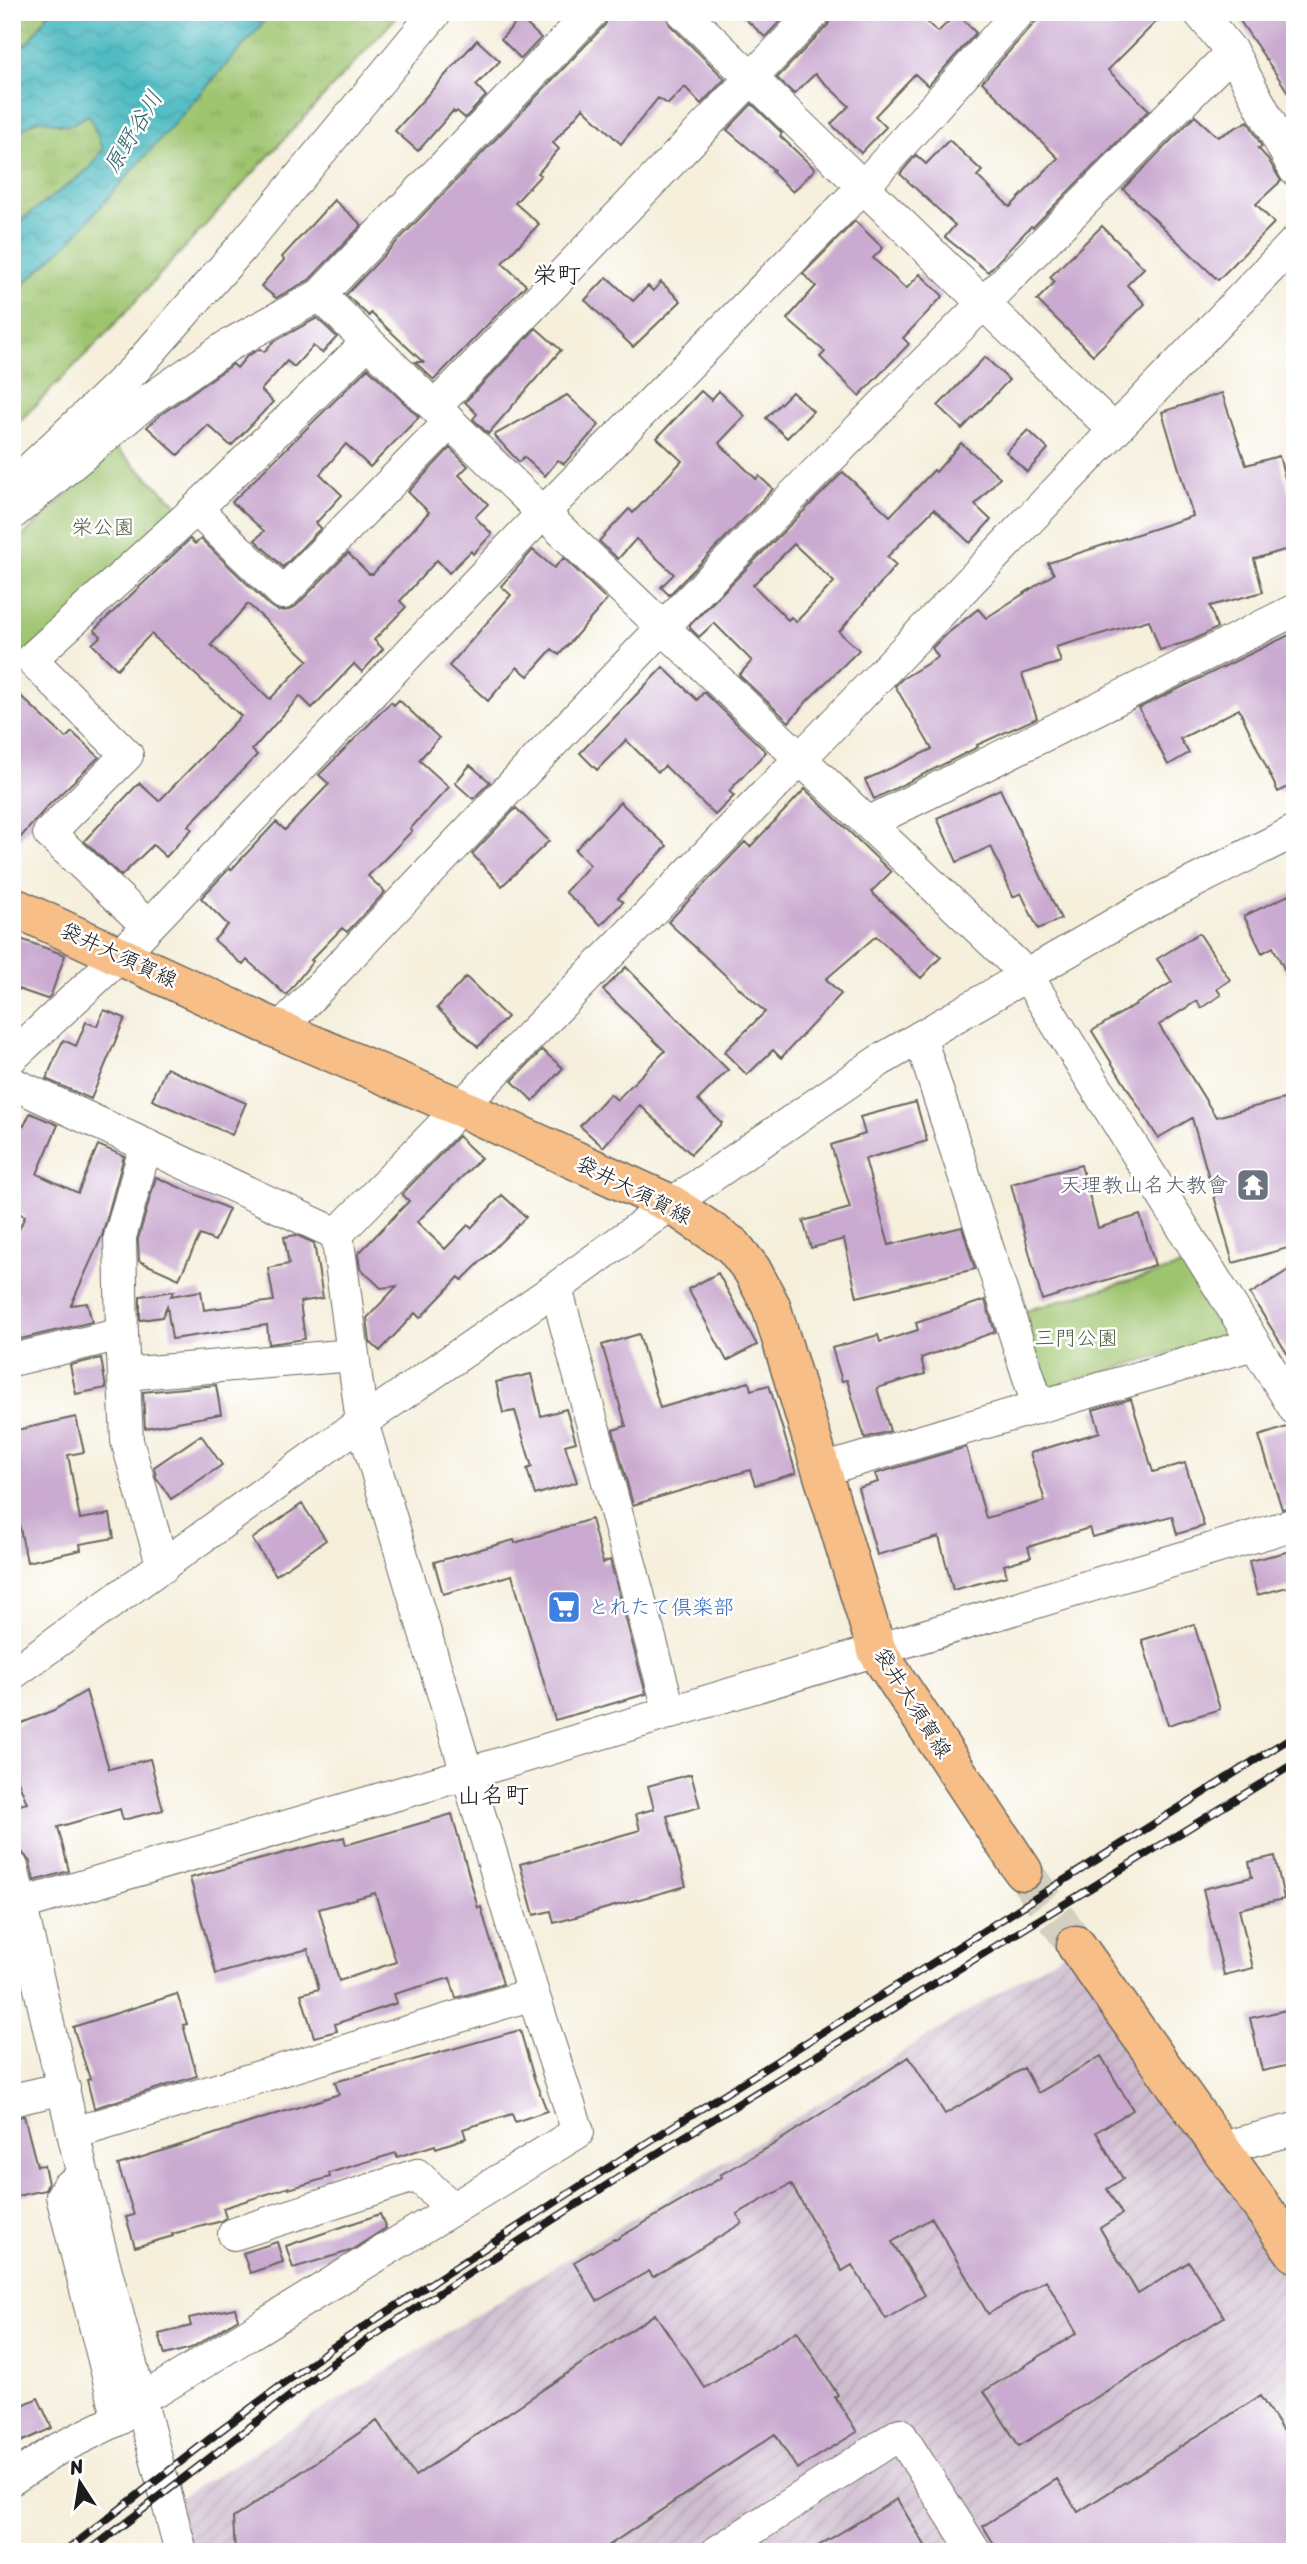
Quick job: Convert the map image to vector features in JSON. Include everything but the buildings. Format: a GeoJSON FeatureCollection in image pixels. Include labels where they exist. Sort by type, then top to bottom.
{"type":"FeatureCollection","features":[{"type":"Feature","properties":{"kind":"main road","name":"袋井大須賀線"},"geometry":{"type":"LineString","coordinates":[[12,906],[279,1030],[459,1107],[671,1204],[733,1246],[752,1270],[771,1306],[877,1651],[1023,1871]]}},
{"type":"Feature","properties":{"kind":"main road"},"geometry":{"type":"LineString","coordinates":[[1076,1945],[1295,2253]]}},
{"type":"Feature","properties":{"kind":"street"},"geometry":{"type":"LineString","coordinates":[[12,486],[134,370],[241,248],[436,12]]}},
{"type":"Feature","properties":{"kind":"street"},"geometry":{"type":"LineString","coordinates":[[12,514],[149,400],[229,345],[320,295],[592,12]]}},
{"type":"Feature","properties":{"kind":"street"},"geometry":{"type":"LineString","coordinates":[[683,12],[1114,430]]}},
{"type":"Feature","properties":{"kind":"street"},"geometry":{"type":"LineString","coordinates":[[197,509],[283,593],[442,414],[750,78],[815,12]]}},
{"type":"Feature","properties":{"kind":"street"},"geometry":{"type":"LineString","coordinates":[[12,1057],[120,956],[543,513],[864,186],[1019,12]]}},
{"type":"Feature","properties":{"kind":"street"},"geometry":{"type":"LineString","coordinates":[[1199,12],[1232,52],[1295,170]]}},
{"type":"Feature","properties":{"kind":"street"},"geometry":{"type":"LineString","coordinates":[[279,1030],[664,626],[1232,52]]}},
{"type":"Feature","properties":{"kind":"street"},"geometry":{"type":"LineString","coordinates":[[337,1234],[800,759],[1295,242]]}},
{"type":"Feature","properties":{"kind":"street"},"geometry":{"type":"LineString","coordinates":[[320,295],[543,513],[1026,974],[1295,1409]]}},
{"type":"Feature","properties":{"kind":"street"},"geometry":{"type":"LineString","coordinates":[[148,926],[49,833],[127,755],[31,659],[197,509],[368,342]]}},
{"type":"Feature","properties":{"kind":"street"},"geometry":{"type":"LineString","coordinates":[[868,823],[1295,610]]}},
{"type":"Feature","properties":{"kind":"street"},"geometry":{"type":"LineString","coordinates":[[12,1674],[362,1422],[879,1061],[1144,907],[1295,831]]}},
{"type":"Feature","properties":{"kind":"street"},"geometry":{"type":"LineString","coordinates":[[920,1037],[1038,1406]]}},
{"type":"Feature","properties":{"kind":"street"},"geometry":{"type":"LineString","coordinates":[[12,1083],[337,1234]]}},
{"type":"Feature","properties":{"kind":"street"},"geometry":{"type":"LineString","coordinates":[[146,1146],[120,1237],[122,1334],[127,1441],[163,1567]]}},
{"type":"Feature","properties":{"kind":"street"},"geometry":{"type":"LineString","coordinates":[[158,2390],[578,2132],[533,1994],[362,1422],[337,1234]]}},
{"type":"Feature","properties":{"kind":"street"},"geometry":{"type":"LineString","coordinates":[[556,1288],[670,1713]]}},
{"type":"Feature","properties":{"kind":"street"},"geometry":{"type":"LineString","coordinates":[[12,1360],[122,1334]]}},
{"type":"Feature","properties":{"kind":"street"},"geometry":{"type":"LineString","coordinates":[[822,1470],[1254,1344]]}},
{"type":"Feature","properties":{"kind":"street"},"geometry":{"type":"LineString","coordinates":[[124,1374],[353,1355]]}},
{"type":"Feature","properties":{"kind":"street"},"geometry":{"type":"LineString","coordinates":[[17,1906],[467,1774],[1295,1524]]}},
{"type":"Feature","properties":{"kind":"street"},"geometry":{"type":"LineString","coordinates":[[12,1867],[17,1906],[64,2088],[98,2241],[181,2552]]}},
{"type":"Feature","properties":{"kind":"street"},"geometry":{"type":"LineString","coordinates":[[74,2133],[533,1994]]}},
{"type":"Feature","properties":{"kind":"street"},"geometry":{"type":"LineString","coordinates":[[12,2100],[64,2088]]}},
{"type":"Feature","properties":{"kind":"street"},"geometry":{"type":"LineString","coordinates":[[1221,2148],[1295,2129]]}},
{"type":"Feature","properties":{"kind":"street"},"geometry":{"type":"LineString","coordinates":[[234,2234],[417,2175],[453,2209]]}},
{"type":"Feature","properties":{"kind":"street"},"geometry":{"type":"LineString","coordinates":[[12,2479],[56,2450],[118,2419],[62,2196],[67,2187],[84,2177]]}},
{"type":"Feature","properties":{"kind":"street"},"geometry":{"type":"LineString","coordinates":[[717,2552],[900,2434],[975,2552]]}},
{"type":"Feature","properties":{"kind":"shaded area"},"geometry":{"type":"Polygon","coordinates":[[[1076,1945],[1295,2261],[1295,2552],[183,2552],[168,2505],[1076,1945]]]}},
{"type":"Feature","properties":{"kind":"green space"},"geometry":{"type":"Polygon","coordinates":[[[12,12],[401,12],[99,341],[12,429],[12,12]]]}},
{"type":"Feature","properties":{"kind":"green space","name":"栄公園"},"geometry":{"type":"Polygon","coordinates":[[[116,448],[189,516],[12,676],[12,546],[116,448]]]}},
{"type":"Feature","properties":{"kind":"green space","name":"三門公園"},"geometry":{"type":"Polygon","coordinates":[[[1185,1265],[1227,1327],[1221,1338],[1051,1387],[1043,1381],[1025,1311],[1185,1265]]]}},
{"type":"Feature","properties":{"kind":"water","name":"原野谷川"},"geometry":{"type":"Polygon","coordinates":[[[49,12],[269,12],[260,27],[68,243],[12,295],[12,227],[90,168],[103,149],[89,115],[68,126],[39,119],[12,135],[12,48],[29,42],[49,12]]]}},
{"type":"Feature","properties":{"kind":"tunnel"},"geometry":{"type":"LineString","coordinates":[[1023,1871],[1076,1945]]}},
{"type":"Feature","properties":{"kind":"railway"},"geometry":{"type":"LineString","coordinates":[[65,2552],[330,2349],[637,2149],[1295,1735]]}},
{"type":"Feature","properties":{"kind":"railway"},"geometry":{"type":"LineString","coordinates":[[88,2552],[338,2359],[471,2272],[643,2162],[1295,1763]]}},
{"type":"Feature","properties":{"kind":"place","name":"天理教山名大教會"},"geometry":{"type":"Point","coordinates":[1253,1185]}},
{"type":"Feature","properties":{"kind":"place","name":"とれたて倶楽部"},"geometry":{"type":"Point","coordinates":[564,1607]}},
{"type":"Feature","properties":{"kind":"district","name":"栄町"},"geometry":{"type":"Point","coordinates":[557,275]}},
{"type":"Feature","properties":{"kind":"district","name":"山名町"},"geometry":{"type":"Point","coordinates":[493,1795]}}]}
